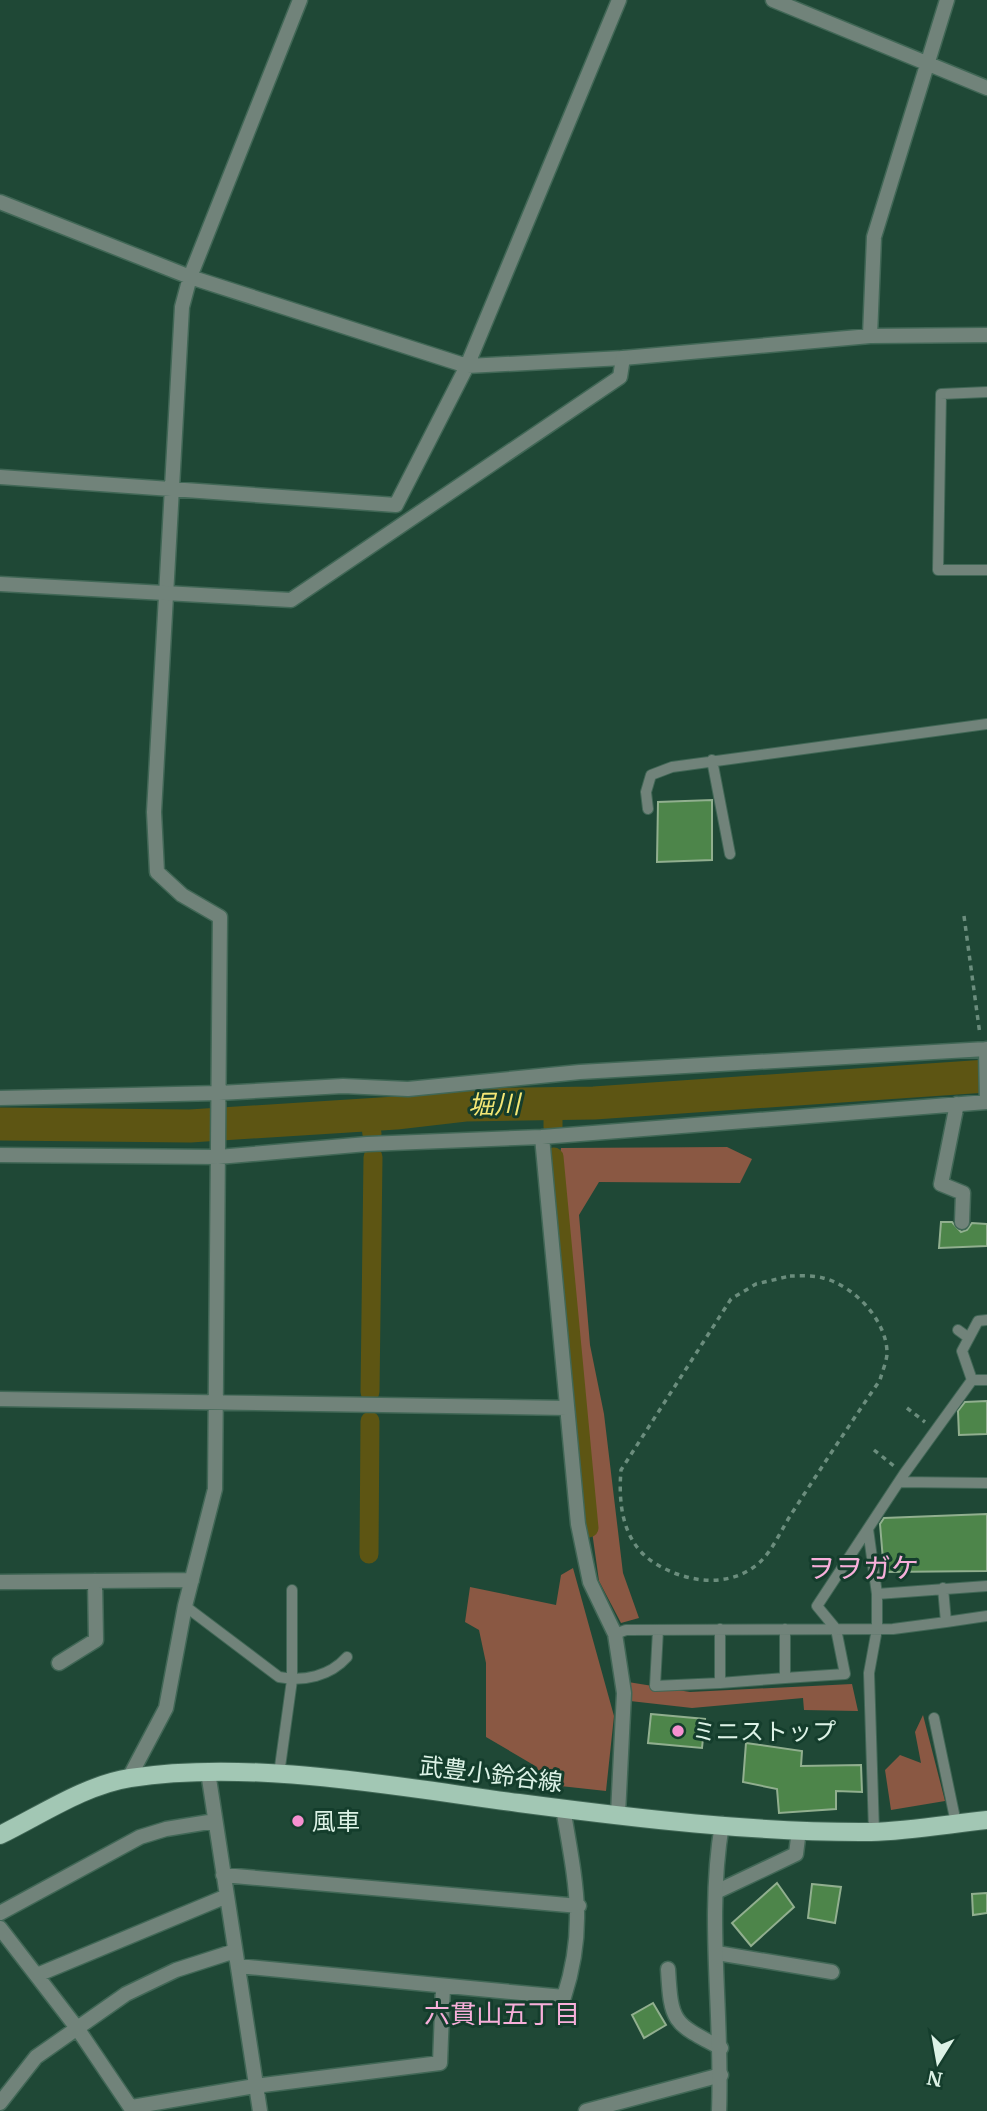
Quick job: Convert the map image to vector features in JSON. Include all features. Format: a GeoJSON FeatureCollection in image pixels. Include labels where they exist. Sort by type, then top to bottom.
{"type":"FeatureCollection","features":[{"type":"Feature","properties":{"kind":"main road","name":"武豊小鈴谷線"},"geometry":{"type":"LineString","coordinates":[[0,1835],[90,1791],[129,1778],[208,1773],[279,1774],[618,1814],[799,1830],[874,1832],[987,1820]]}},
{"type":"Feature","properties":{"kind":"street"},"geometry":{"type":"LineString","coordinates":[[129,1778],[166,1708],[185,1605],[215,1489],[220,917],[183,895],[157,872],[154,812],[182,307],[190,276],[300,0]]}},
{"type":"Feature","properties":{"kind":"street"},"geometry":{"type":"LineString","coordinates":[[0,477],[396,505],[467,366],[619,0]]}},
{"type":"Feature","properties":{"kind":"street"},"geometry":{"type":"LineString","coordinates":[[773,0],[925,65],[987,88]]}},
{"type":"Feature","properties":{"kind":"street"},"geometry":{"type":"LineString","coordinates":[[870,336],[874,236],[947,0]]}},
{"type":"Feature","properties":{"kind":"street"},"geometry":{"type":"LineString","coordinates":[[0,202],[190,276],[467,366],[622,358],[870,336],[987,335]]}},
{"type":"Feature","properties":{"kind":"street"},"geometry":{"type":"LineString","coordinates":[[0,584],[291,600],[620,377],[622,358]]}},
{"type":"Feature","properties":{"kind":"street"},"geometry":{"type":"LineString","coordinates":[[0,1098],[219,1093],[343,1086],[408,1089],[580,1072],[986,1049],[987,1102],[542,1137],[367,1144],[218,1157],[0,1155]]}},
{"type":"Feature","properties":{"kind":"street"},"geometry":{"type":"LineString","coordinates":[[957,1104],[941,1184],[964,1193],[962,1222]]}},
{"type":"Feature","properties":{"kind":"street"},"geometry":{"type":"LineString","coordinates":[[542,1137],[578,1524],[590,1582],[615,1634],[624,1693],[618,1814]]}},
{"type":"Feature","properties":{"kind":"street"},"geometry":{"type":"LineString","coordinates":[[0,1399],[568,1408]]}},
{"type":"Feature","properties":{"kind":"street"},"geometry":{"type":"LineString","coordinates":[[0,1582],[192,1580]]}},
{"type":"Feature","properties":{"kind":"street"},"geometry":{"type":"LineString","coordinates":[[59,1664],[96,1640],[96,1581]]}},
{"type":"Feature","properties":{"kind":"street"},"geometry":{"type":"LineString","coordinates":[[208,1773],[260,2111]]}},
{"type":"Feature","properties":{"kind":"street"},"geometry":{"type":"LineString","coordinates":[[238,1966],[564,1997],[578,1940],[579,1906],[564,1808]]}},
{"type":"Feature","properties":{"kind":"street"},"geometry":{"type":"LineString","coordinates":[[0,1913],[140,1837],[166,1829],[215,1821]]}},
{"type":"Feature","properties":{"kind":"street"},"geometry":{"type":"LineString","coordinates":[[719,2111],[722,2048],[717,1953],[722,1824]]}},
{"type":"Feature","properties":{"kind":"street"},"geometry":{"type":"LineString","coordinates":[[718,1891],[796,1854],[799,1830]]}},
{"type":"Feature","properties":{"kind":"street"},"geometry":{"type":"LineString","coordinates":[[223,1875],[579,1906]]}},
{"type":"Feature","properties":{"kind":"street"},"geometry":{"type":"LineString","coordinates":[[37,1975],[227,1896]]}},
{"type":"Feature","properties":{"kind":"street"},"geometry":{"type":"LineString","coordinates":[[0,1928],[77,2028],[132,2110],[255,2086],[440,2063],[443,1986]]}},
{"type":"Feature","properties":{"kind":"street"},"geometry":{"type":"LineString","coordinates":[[0,2103],[36,2057],[126,1994],[176,1970],[235,1951]]}},
{"type":"Feature","properties":{"kind":"street"},"geometry":{"type":"LineString","coordinates":[[717,1953],[832,1972]]}},
{"type":"Feature","properties":{"kind":"street"},"geometry":{"type":"LineString","coordinates":[[668,1969],[670,2011],[689,2031],[722,2048]]}},
{"type":"Feature","properties":{"kind":"street"},"geometry":{"type":"LineString","coordinates":[[586,2111],[721,2075]]}},
{"type":"Feature","properties":{"kind":"lane"},"geometry":{"type":"LineString","coordinates":[[987,392],[941,394],[938,570],[987,570]]}},
{"type":"Feature","properties":{"kind":"lane"},"geometry":{"type":"LineString","coordinates":[[648,809],[646,792],[651,775],[712,760],[987,724]]}},
{"type":"Feature","properties":{"kind":"lane"},"geometry":{"type":"LineString","coordinates":[[712,760],[730,854]]}},
{"type":"Feature","properties":{"kind":"lane"},"geometry":{"type":"LineString","coordinates":[[972,1380],[962,1351],[978,1321],[987,1320]]}},
{"type":"Feature","properties":{"kind":"lane"},"geometry":{"type":"LineString","coordinates":[[958,1330],[969,1338]]}},
{"type":"Feature","properties":{"kind":"lane"},"geometry":{"type":"LineString","coordinates":[[972,1380],[987,1380]]}},
{"type":"Feature","properties":{"kind":"lane"},"geometry":{"type":"LineString","coordinates":[[658,1630],[655,1686],[845,1674],[836,1629],[817,1606],[902,1478],[972,1380]]}},
{"type":"Feature","properties":{"kind":"lane"},"geometry":{"type":"LineString","coordinates":[[902,1478],[987,1483]]}},
{"type":"Feature","properties":{"kind":"lane"},"geometry":{"type":"LineString","coordinates":[[868,1528],[877,1594],[877,1629],[869,1673],[874,1832]]}},
{"type":"Feature","properties":{"kind":"lane"},"geometry":{"type":"LineString","coordinates":[[877,1594],[987,1586]]}},
{"type":"Feature","properties":{"kind":"lane"},"geometry":{"type":"LineString","coordinates":[[943,1588],[946,1622]]}},
{"type":"Feature","properties":{"kind":"lane"},"geometry":{"type":"LineString","coordinates":[[279,1774],[292,1680],[292,1590]]}},
{"type":"Feature","properties":{"kind":"lane"},"geometry":{"type":"LineString","coordinates":[[185,1605],[279,1677],[292,1680],[336,1669],[346,1657]]}},
{"type":"Feature","properties":{"kind":"lane"},"geometry":{"type":"LineString","coordinates":[[615,1634],[626,1630],[877,1629],[987,1616]]}},
{"type":"Feature","properties":{"kind":"lane"},"geometry":{"type":"LineString","coordinates":[[720,1629],[720,1683]]}},
{"type":"Feature","properties":{"kind":"lane"},"geometry":{"type":"LineString","coordinates":[[785,1629],[785,1678]]}},
{"type":"Feature","properties":{"kind":"lane"},"geometry":{"type":"LineString","coordinates":[[934,1718],[956,1823]]}},
{"type":"Feature","properties":{"kind":"path"},"geometry":{"type":"LineString","coordinates":[[964,916],[981,1042],[986,1049]]}},
{"type":"Feature","properties":{"kind":"path"},"geometry":{"type":"LineString","coordinates":[[790,1276],[822,1277],[846,1286],[864,1304],[881,1328],[887,1353],[880,1380],[760,1562],[716,1582],[689,1579],[668,1571],[650,1560],[632,1542],[619,1493],[621,1470],[658,1409],[731,1299],[756,1284],[790,1276]]}},
{"type":"Feature","properties":{"kind":"path"},"geometry":{"type":"LineString","coordinates":[[906,1408],[935,1430]]}},
{"type":"Feature","properties":{"kind":"path"},"geometry":{"type":"LineString","coordinates":[[874,1450],[902,1478]]}},
{"type":"Feature","properties":{"kind":"shaded area"},"geometry":{"type":"Polygon","coordinates":[[[727,1147],[752,1159],[740,1183],[599,1182],[579,1215],[590,1345],[604,1414],[623,1573],[639,1618],[621,1623],[599,1581],[586,1489],[557,1179],[561,1148],[727,1147]]]}},
{"type":"Feature","properties":{"kind":"shaded area"},"geometry":{"type":"Polygon","coordinates":[[[573,1568],[614,1716],[606,1791],[542,1784],[537,1767],[486,1737],[486,1663],[479,1630],[465,1622],[470,1587],[556,1605],[561,1575],[573,1568]]]}},
{"type":"Feature","properties":{"kind":"shaded area"},"geometry":{"type":"Polygon","coordinates":[[[628,1682],[690,1692],[852,1684],[858,1711],[804,1710],[803,1698],[692,1708],[630,1701],[628,1682]]]}},
{"type":"Feature","properties":{"kind":"shaded area"},"geometry":{"type":"Polygon","coordinates":[[[923,1715],[945,1801],[891,1810],[885,1770],[900,1755],[921,1763],[915,1732],[923,1715]]]}},
{"type":"Feature","properties":{"kind":"building"},"geometry":{"type":"Polygon","coordinates":[[[712,800],[712,860],[657,862],[658,802],[712,800]]]}},
{"type":"Feature","properties":{"kind":"building"},"geometry":{"type":"Polygon","coordinates":[[[941,1222],[952,1222],[961,1232],[967,1230],[972,1223],[987,1224],[987,1246],[939,1248],[941,1222]]]}},
{"type":"Feature","properties":{"kind":"building"},"geometry":{"type":"Polygon","coordinates":[[[987,1401],[987,1434],[959,1435],[958,1411],[965,1402],[987,1401]]]}},
{"type":"Feature","properties":{"kind":"building"},"geometry":{"type":"Polygon","coordinates":[[[987,1514],[987,1571],[884,1572],[880,1524],[884,1518],[987,1514]]]}},
{"type":"Feature","properties":{"kind":"building"},"geometry":{"type":"Polygon","coordinates":[[[651,1714],[705,1719],[702,1748],[648,1743],[651,1714]]]}},
{"type":"Feature","properties":{"kind":"building"},"geometry":{"type":"Polygon","coordinates":[[[746,1743],[802,1751],[801,1766],[861,1765],[862,1792],[836,1791],[836,1809],[779,1813],[777,1789],[743,1782],[746,1743]]]}},
{"type":"Feature","properties":{"kind":"building"},"geometry":{"type":"Polygon","coordinates":[[[777,1883],[794,1907],[751,1946],[732,1923],[777,1883]]]}},
{"type":"Feature","properties":{"kind":"building"},"geometry":{"type":"Polygon","coordinates":[[[812,1884],[841,1887],[835,1923],[808,1918],[812,1884]]]}},
{"type":"Feature","properties":{"kind":"building"},"geometry":{"type":"Polygon","coordinates":[[[987,1893],[987,1913],[973,1915],[972,1894],[987,1893]]]}},
{"type":"Feature","properties":{"kind":"building"},"geometry":{"type":"Polygon","coordinates":[[[653,2003],[666,2025],[644,2038],[632,2015],[653,2003]]]}},
{"type":"Feature","properties":{"kind":"waterway","name":"堀川"},"geometry":{"type":"LineString","coordinates":[[0,1124],[190,1126],[396,1113],[465,1105],[594,1103],[987,1076]]}},
{"type":"Feature","properties":{"kind":"waterway"},"geometry":{"type":"LineString","coordinates":[[553,1104],[553,1127]]}},
{"type":"Feature","properties":{"kind":"waterway"},"geometry":{"type":"LineString","coordinates":[[369,1114],[372,1134]]}},
{"type":"Feature","properties":{"kind":"waterway"},"geometry":{"type":"LineString","coordinates":[[370,1392],[373,1157]]}},
{"type":"Feature","properties":{"kind":"waterway"},"geometry":{"type":"LineString","coordinates":[[554,1157],[589,1528]]}},
{"type":"Feature","properties":{"kind":"waterway"},"geometry":{"type":"LineString","coordinates":[[369,1554],[370,1421]]}},
{"type":"Feature","properties":{"kind":"place","name":"ミニストップ"},"geometry":{"type":"Point","coordinates":[678,1731]}},
{"type":"Feature","properties":{"kind":"place","name":"風車"},"geometry":{"type":"Point","coordinates":[298,1821]}},
{"type":"Feature","properties":{"kind":"district","name":"ヲヲガケ"},"geometry":{"type":"Point","coordinates":[863,1568]}},
{"type":"Feature","properties":{"kind":"district","name":"六貫山五丁目"},"geometry":{"type":"Point","coordinates":[502,2013]}}]}
